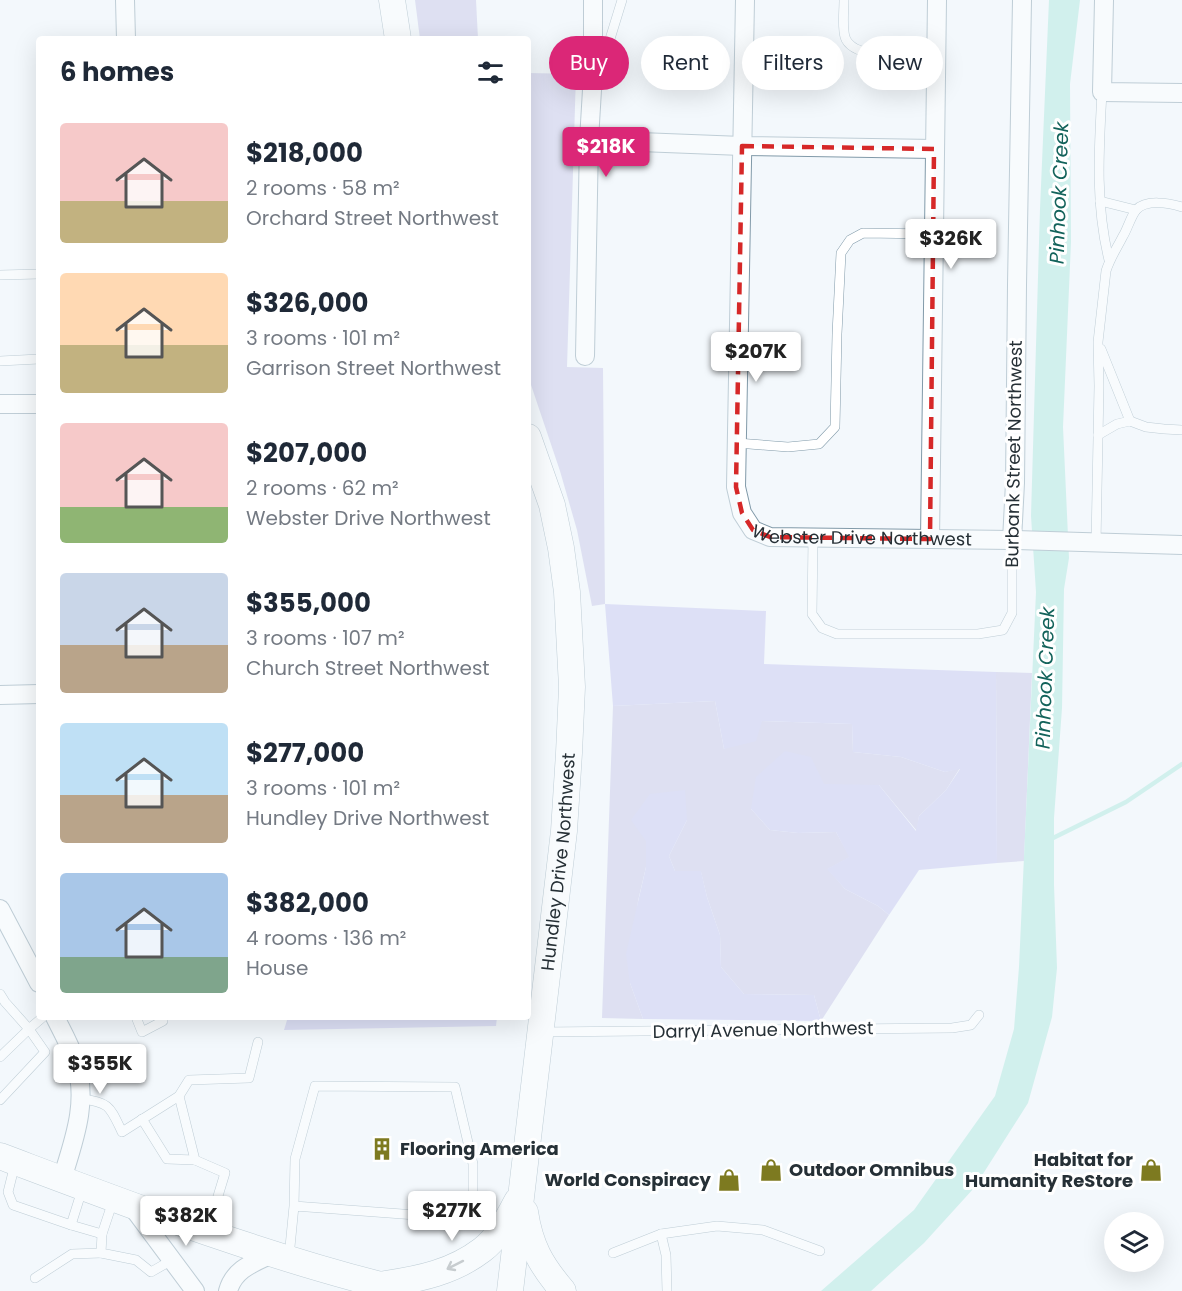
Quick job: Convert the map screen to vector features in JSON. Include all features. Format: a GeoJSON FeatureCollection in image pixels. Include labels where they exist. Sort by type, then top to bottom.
{"type":"FeatureCollection","features":[{"type":"Feature","properties":{"kind":"street"},"geometry":{"type":"LineString","coordinates":[[125,0],[126,36]]}},
{"type":"Feature","properties":{"kind":"street"},"geometry":{"type":"LineString","coordinates":[[392,0],[398,36]]}},
{"type":"Feature","properties":{"kind":"street"},"geometry":{"type":"LineString","coordinates":[[593,0],[593,36]]}},
{"type":"Feature","properties":{"kind":"street","name":"Webster Drive Northwest"},"geometry":{"type":"LineString","coordinates":[[745,0],[736,487],[742,513],[753,530],[770,537],[1182,544]]}},
{"type":"Feature","properties":{"kind":"street"},"geometry":{"type":"LineString","coordinates":[[936,36],[937,0]]}},
{"type":"Feature","properties":{"kind":"street","name":"Burbank Street Northwest"},"geometry":{"type":"LineString","coordinates":[[1012,540],[1015,483],[1022,0]]}},
{"type":"Feature","properties":{"kind":"street"},"geometry":{"type":"LineString","coordinates":[[1104,0],[1102,92],[1182,93]]}},
{"type":"Feature","properties":{"kind":"street"},"geometry":{"type":"LineString","coordinates":[[585,356],[592,90]]}},
{"type":"Feature","properties":{"kind":"street"},"geometry":{"type":"LineString","coordinates":[[930,539],[935,90]]}},
{"type":"Feature","properties":{"kind":"street"},"geometry":{"type":"LineString","coordinates":[[589,141],[934,149]]}},
{"type":"Feature","properties":{"kind":"street"},"geometry":{"type":"LineString","coordinates":[[0,404],[36,404]]}},
{"type":"Feature","properties":{"kind":"street","name":"Hundley Drive Northwest"},"geometry":{"type":"LineString","coordinates":[[510,1291],[564,831],[572,687],[567,592],[561,548],[552,505],[531,446]]}},
{"type":"Feature","properties":{"kind":"street"},"geometry":{"type":"LineString","coordinates":[[0,694],[36,694]]}},
{"type":"Feature","properties":{"kind":"street"},"geometry":{"type":"LineString","coordinates":[[0,909],[36,972]]}},
{"type":"Feature","properties":{"kind":"street"},"geometry":{"type":"LineString","coordinates":[[56,1020],[76,1061],[81,1100],[73,1183]]}},
{"type":"Feature","properties":{"kind":"street"},"geometry":{"type":"LineString","coordinates":[[8,1159],[280,1257],[384,1288],[405,1291]]}},
{"type":"Feature","properties":{"kind":"street"},"geometry":{"type":"LineString","coordinates":[[384,1288],[439,1273],[483,1249],[501,1228],[522,1193]]}},
{"type":"Feature","properties":{"kind":"street"},"geometry":{"type":"LineString","coordinates":[[522,1193],[535,1252],[563,1291]]}},
{"type":"Feature","properties":{"kind":"street"},"geometry":{"type":"LineString","coordinates":[[122,1201],[195,1291]]}},
{"type":"Feature","properties":{"kind":"street"},"geometry":{"type":"LineString","coordinates":[[228,1291],[230,1282],[236,1274],[252,1263],[280,1257]]}},
{"type":"Feature","properties":{"kind":"lane"},"geometry":{"type":"LineString","coordinates":[[611,36],[622,0]]}},
{"type":"Feature","properties":{"kind":"lane"},"geometry":{"type":"LineString","coordinates":[[844,0],[843,24],[846,40],[856,49]]}},
{"type":"Feature","properties":{"kind":"lane"},"geometry":{"type":"LineString","coordinates":[[1102,92],[1100,201],[1109,260]]}},
{"type":"Feature","properties":{"kind":"lane"},"geometry":{"type":"LineString","coordinates":[[1100,201],[1136,210]]}},
{"type":"Feature","properties":{"kind":"lane"},"geometry":{"type":"LineString","coordinates":[[1091,543],[1098,435],[1098,342],[1106,271],[1109,260],[1136,210],[1150,203],[1169,203],[1182,207]]}},
{"type":"Feature","properties":{"kind":"lane"},"geometry":{"type":"LineString","coordinates":[[737,443],[788,447],[819,444],[835,427],[841,253],[849,240],[863,233],[933,234]]}},
{"type":"Feature","properties":{"kind":"lane"},"geometry":{"type":"LineString","coordinates":[[0,275],[36,274]]}},
{"type":"Feature","properties":{"kind":"lane"},"geometry":{"type":"LineString","coordinates":[[1098,342],[1130,422]]}},
{"type":"Feature","properties":{"kind":"lane"},"geometry":{"type":"LineString","coordinates":[[0,361],[36,359]]}},
{"type":"Feature","properties":{"kind":"lane"},"geometry":{"type":"LineString","coordinates":[[1098,435],[1117,424],[1130,422],[1146,427],[1182,430]]}},
{"type":"Feature","properties":{"kind":"lane","name":"Burbank Street Northwest"},"geometry":{"type":"LineString","coordinates":[[813,538],[812,614],[822,628],[837,634],[978,634],[1003,630],[1012,613],[1012,540]]}},
{"type":"Feature","properties":{"kind":"lane"},"geometry":{"type":"LineString","coordinates":[[0,1100],[45,1052],[29,1029],[2,1001]]}},
{"type":"Feature","properties":{"kind":"lane","name":"Darryl Avenue Northwest"},"geometry":{"type":"LineString","coordinates":[[541,1032],[952,1028],[971,1025],[979,1015]]}},
{"type":"Feature","properties":{"kind":"lane"},"geometry":{"type":"LineString","coordinates":[[0,1057],[40,1020]]}},
{"type":"Feature","properties":{"kind":"lane"},"geometry":{"type":"LineString","coordinates":[[137,1020],[142,1032],[163,1020]]}},
{"type":"Feature","properties":{"kind":"lane"},"geometry":{"type":"LineString","coordinates":[[81,1100],[100,1101],[112,1112],[122,1132],[179,1096],[189,1080],[249,1078],[258,1042]]}},
{"type":"Feature","properties":{"kind":"lane"},"geometry":{"type":"LineString","coordinates":[[280,1257],[294,1206],[295,1159],[315,1086],[455,1087],[473,1164],[473,1198],[470,1219],[294,1206]]}},
{"type":"Feature","properties":{"kind":"lane"},"geometry":{"type":"LineString","coordinates":[[179,1096],[195,1160]]}},
{"type":"Feature","properties":{"kind":"lane"},"geometry":{"type":"LineString","coordinates":[[142,1119],[167,1159],[195,1160],[225,1173],[207,1232]]}},
{"type":"Feature","properties":{"kind":"lane"},"geometry":{"type":"LineString","coordinates":[[8,1159],[8,1192],[13,1205],[102,1234]]}},
{"type":"Feature","properties":{"kind":"lane"},"geometry":{"type":"LineString","coordinates":[[71,1225],[73,1183]]}},
{"type":"Feature","properties":{"kind":"lane"},"geometry":{"type":"LineString","coordinates":[[101,1253],[102,1234],[122,1201]]}},
{"type":"Feature","properties":{"kind":"lane"},"geometry":{"type":"LineString","coordinates":[[613,1253],[661,1234],[717,1226],[763,1230],[820,1251]]}},
{"type":"Feature","properties":{"kind":"lane"},"geometry":{"type":"LineString","coordinates":[[661,1234],[666,1255],[667,1291]]}},
{"type":"Feature","properties":{"kind":"lane"},"geometry":{"type":"LineString","coordinates":[[35,1278],[72,1254],[101,1253],[136,1260],[151,1272],[172,1260]]}},
{"type":"Feature","properties":{"kind":"highlighted area"},"geometry":{"type":"Polygon","coordinates":[[[742,146],[934,149],[930,539],[770,537],[753,530],[742,513],[736,487],[742,146]]]}},
{"type":"Feature","properties":{"kind":"shaded area"},"geometry":{"type":"Polygon","coordinates":[[[415,0],[476,0],[478,36],[420,36],[415,0]]]}},
{"type":"Feature","properties":{"kind":"shaded area"},"geometry":{"type":"Polygon","coordinates":[[[531,73],[549,73],[549,90],[576,90],[567,367],[603,368],[605,604],[592,606],[577,530],[531,385],[531,73]]]}},
{"type":"Feature","properties":{"kind":"shaded area"},"geometry":{"type":"Polygon","coordinates":[[[605,604],[766,611],[764,664],[996,672],[997,863],[919,870],[889,915],[878,906],[845,889],[827,869],[849,857],[836,832],[798,833],[770,830],[751,809],[756,777],[785,751],[811,757],[824,784],[879,785],[916,831],[919,816],[946,790],[960,769],[945,772],[901,757],[853,752],[852,724],[762,721],[756,741],[724,749],[715,701],[613,706],[605,604]]]}},
{"type":"Feature","properties":{"kind":"shaded area"},"geometry":{"type":"Polygon","coordinates":[[[996,672],[1032,673],[1024,861],[997,863],[996,672]]]}},
{"type":"Feature","properties":{"kind":"shaded area"},"geometry":{"type":"Polygon","coordinates":[[[715,701],[724,749],[762,721],[852,724],[853,752],[901,757],[945,772],[960,768],[946,790],[919,816],[917,831],[879,785],[823,785],[751,809],[770,830],[798,833],[836,832],[850,857],[828,869],[845,889],[878,906],[889,915],[821,1021],[814,995],[744,994],[721,967],[720,935],[701,872],[675,871],[669,856],[687,820],[646,841],[646,867],[638,901],[630,983],[643,1019],[602,1018],[613,706],[715,701]]]}},
{"type":"Feature","properties":{"kind":"shaded area"},"geometry":{"type":"Polygon","coordinates":[[[685,790],[687,820],[669,856],[675,871],[701,871],[720,935],[721,967],[744,994],[814,995],[821,1021],[643,1019],[630,983],[626,954],[646,867],[646,841],[631,820],[650,794],[685,790]]]}},
{"type":"Feature","properties":{"kind":"shaded area"},"geometry":{"type":"Polygon","coordinates":[[[287,1020],[497,1020],[496,1026],[284,1030],[287,1020]]]}},
{"type":"Feature","properties":{"kind":"water","name":"Pinhook Creek"},"geometry":{"type":"Polygon","coordinates":[[[1049,0],[1080,0],[1070,84],[1071,242],[1063,427],[1069,558],[1064,589],[1062,708],[1054,818],[1057,968],[1052,1017],[1028,1103],[974,1188],[924,1243],[871,1291],[821,1291],[914,1210],[995,1096],[1014,1029],[1019,967],[1036,592],[1031,516],[1049,0]]]}},
{"type":"Feature","properties":{"kind":"waterway"},"geometry":{"type":"LineString","coordinates":[[1049,840],[1126,802],[1182,764]]}},
{"type":"Feature","properties":{"kind":"place","name":"Flooring America"},"geometry":{"type":"Point","coordinates":[382,1149]}},
{"type":"Feature","properties":{"kind":"place","name":"Outdoor Omnibus"},"geometry":{"type":"Point","coordinates":[771,1170]}},
{"type":"Feature","properties":{"kind":"place","name":"Habitat for Humanity ReStore"},"geometry":{"type":"Point","coordinates":[1151,1170]}},
{"type":"Feature","properties":{"kind":"place","name":"World Conspiracy"},"geometry":{"type":"Point","coordinates":[729,1180]}}]}
